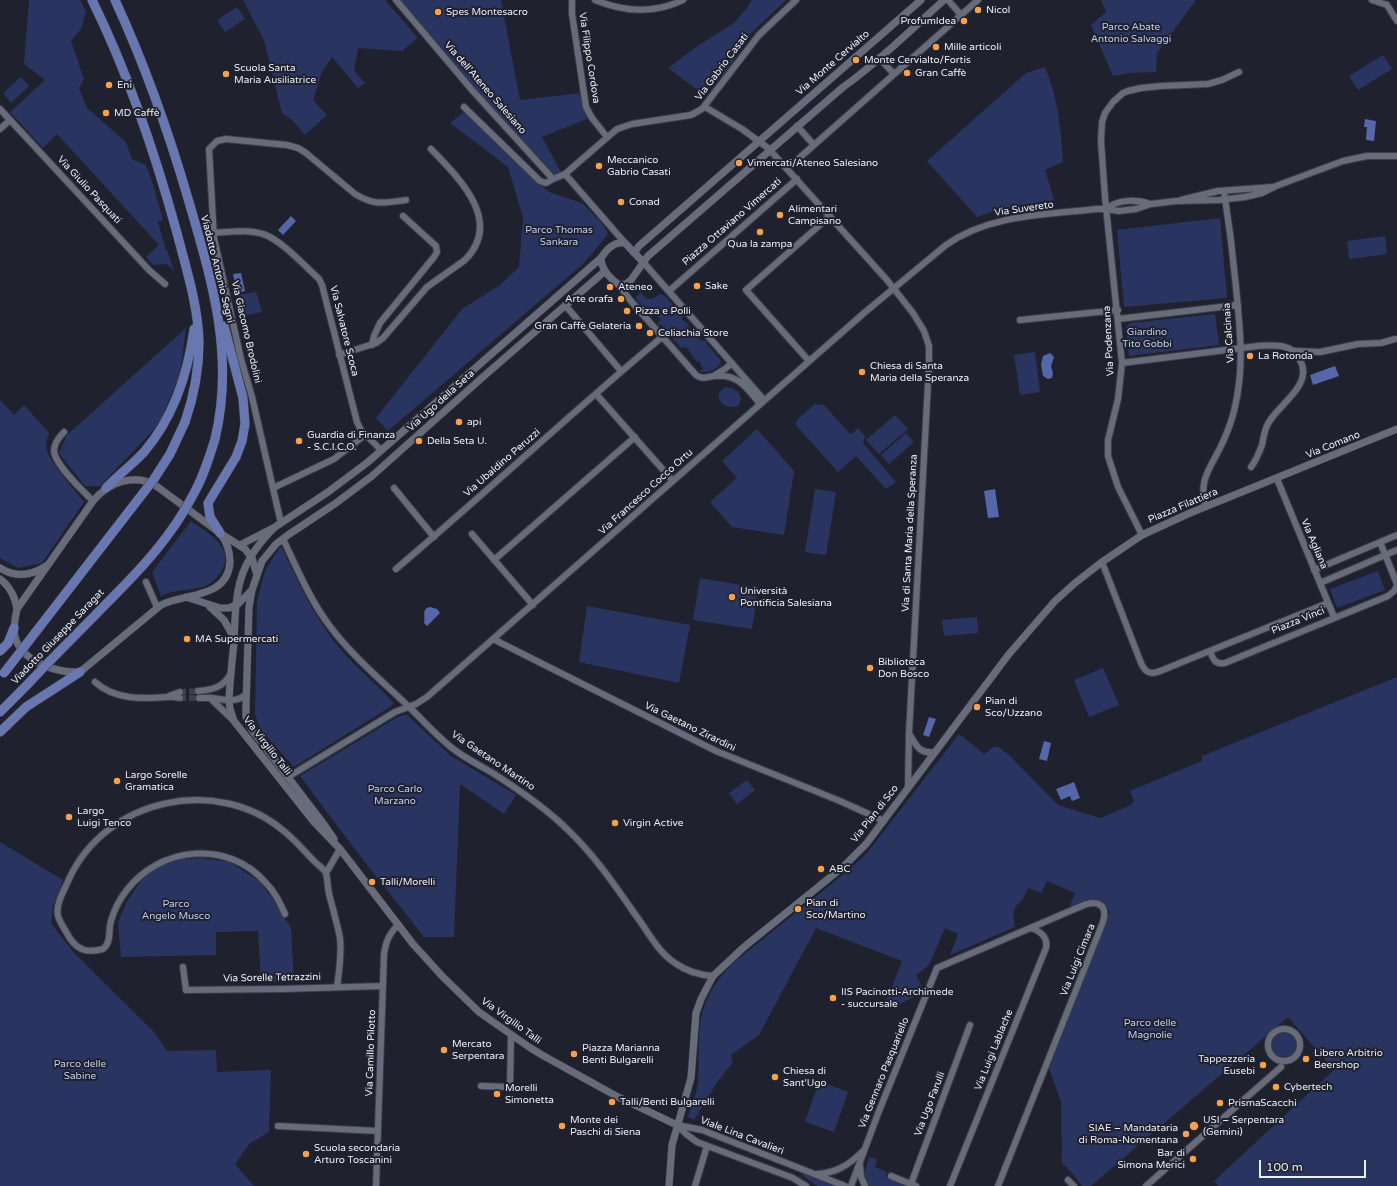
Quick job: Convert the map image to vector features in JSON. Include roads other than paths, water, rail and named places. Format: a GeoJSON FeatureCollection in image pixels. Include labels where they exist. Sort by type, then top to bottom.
{"type":"FeatureCollection","features":[{"type":"Feature","properties":{"kind":"main road"},"geometry":{"type":"LineString","coordinates":[[92,0],[119,59],[138,107],[168,199],[196,314],[193,337],[183,378],[175,402],[168,416],[159,432],[143,452],[106,488]]}},
{"type":"Feature","properties":{"kind":"main road","name":"Viadotto Antonio Segni"},"geometry":{"type":"LineString","coordinates":[[114,0],[137,52],[169,136],[196,225],[215,299],[222,339],[223,358],[222,402],[215,439],[210,458],[199,484],[182,515],[153,554],[115,595]]}},
{"type":"Feature","properties":{"kind":"main road"},"geometry":{"type":"LineString","coordinates":[[215,299],[228,338],[243,398],[245,415],[243,436],[238,453],[229,470],[208,502],[209,514],[220,533]]}},
{"type":"Feature","properties":{"kind":"main road","name":"Viadotto Giuseppe Saragat"},"geometry":{"type":"LineString","coordinates":[[2,675],[156,476],[173,449],[185,422],[193,396],[197,375],[199,342],[196,314]]}},
{"type":"Feature","properties":{"kind":"main road","name":"Viadotto Giuseppe Saragat"},"geometry":{"type":"LineString","coordinates":[[0,712],[115,595]]}},
{"type":"Feature","properties":{"kind":"main road"},"geometry":{"type":"LineString","coordinates":[[0,651],[8,643],[14,628]]}},
{"type":"Feature","properties":{"kind":"main road"},"geometry":{"type":"LineString","coordinates":[[0,732],[26,707],[80,672]]}},
{"type":"Feature","properties":{"kind":"street","name":"Via dell'Ateneo Salesiano"},"geometry":{"type":"LineString","coordinates":[[396,0],[472,90],[553,179]]}},
{"type":"Feature","properties":{"kind":"street","name":"Via Filippo Cordova"},"geometry":{"type":"LineString","coordinates":[[572,0],[572,14],[586,107],[592,118],[607,137]]}},
{"type":"Feature","properties":{"kind":"street"},"geometry":{"type":"LineString","coordinates":[[595,0],[619,8],[643,10],[664,7],[683,0]]}},
{"type":"Feature","properties":{"kind":"street","name":"Via Gabrio Casati"},"geometry":{"type":"LineString","coordinates":[[565,174],[614,131],[621,127],[691,115],[704,107],[759,35],[796,0]]}},
{"type":"Feature","properties":{"kind":"street","name":"Via Monte Cervialto"},"geometry":{"type":"LineString","coordinates":[[760,141],[921,0]]}},
{"type":"Feature","properties":{"kind":"street"},"geometry":{"type":"LineString","coordinates":[[619,285],[626,284],[631,280],[648,256],[797,126],[879,58],[944,0]]}},
{"type":"Feature","properties":{"kind":"street"},"geometry":{"type":"LineString","coordinates":[[948,0],[961,15]]}},
{"type":"Feature","properties":{"kind":"street"},"geometry":{"type":"LineString","coordinates":[[797,160],[978,0]]}},
{"type":"Feature","properties":{"kind":"street"},"geometry":{"type":"LineString","coordinates":[[1372,0],[1388,2],[1397,21]]}},
{"type":"Feature","properties":{"kind":"street"},"geometry":{"type":"LineString","coordinates":[[879,58],[894,74]]}},
{"type":"Feature","properties":{"kind":"street","name":"Via Podenzana"},"geometry":{"type":"LineString","coordinates":[[1142,535],[1118,487],[1108,456],[1108,440],[1120,392],[1122,363],[1118,310],[1106,209],[1101,129],[1103,116],[1113,102],[1123,93],[1134,89],[1208,84],[1218,82],[1239,72]]}},
{"type":"Feature","properties":{"kind":"street"},"geometry":{"type":"LineString","coordinates":[[464,107],[540,181],[546,183],[565,174],[625,244],[644,263],[732,363],[762,402]]}},
{"type":"Feature","properties":{"kind":"street","name":"Piazza Ottaviano Vimercati"},"geometry":{"type":"LineString","coordinates":[[669,291],[797,179],[760,141],[736,125],[704,107]]}},
{"type":"Feature","properties":{"kind":"street","name":"Via Giulio Pasquati"},"geometry":{"type":"LineString","coordinates":[[0,109],[149,270],[165,284]]}},
{"type":"Feature","properties":{"kind":"street"},"geometry":{"type":"LineString","coordinates":[[0,129],[10,120]]}},
{"type":"Feature","properties":{"kind":"street"},"geometry":{"type":"LineString","coordinates":[[797,126],[814,145]]}},
{"type":"Feature","properties":{"kind":"street","name":"Via Giacomo Brodolini"},"geometry":{"type":"LineString","coordinates":[[281,523],[252,397],[241,359],[213,233],[209,148],[212,144],[219,140],[226,139],[295,147],[306,153],[363,199],[380,204],[406,200]]}},
{"type":"Feature","properties":{"kind":"street"},"geometry":{"type":"LineString","coordinates":[[634,253],[639,246],[760,141]]}},
{"type":"Feature","properties":{"kind":"street"},"geometry":{"type":"LineString","coordinates":[[340,354],[379,341],[387,334],[427,287],[470,255],[479,231],[479,218],[476,206],[459,179],[431,148]]}},
{"type":"Feature","properties":{"kind":"street","name":"Via Suvereto"},"geometry":{"type":"LineString","coordinates":[[894,289],[946,245],[962,235],[982,226],[1007,220],[1106,209],[1114,203],[1134,200],[1151,204],[1176,201],[1226,200],[1254,195],[1349,159],[1373,156],[1397,156]]}},
{"type":"Feature","properties":{"kind":"street","name":"Via di Santa Maria della Speranza"},"geometry":{"type":"LineString","coordinates":[[797,179],[894,289],[922,327],[927,337],[929,352],[909,733],[908,788]]}},
{"type":"Feature","properties":{"kind":"street","name":"Via Suvereto"},"geometry":{"type":"LineString","coordinates":[[1176,201],[1205,193],[1224,190],[1276,186]]}},
{"type":"Feature","properties":{"kind":"street","name":"Via Calcinaia"},"geometry":{"type":"LineString","coordinates":[[1205,507],[1203,496],[1204,480],[1223,442],[1234,410],[1240,375],[1242,348],[1224,190]]}},
{"type":"Feature","properties":{"kind":"street"},"geometry":{"type":"LineString","coordinates":[[372,344],[376,329],[380,323],[437,252],[436,246],[404,216]]}},
{"type":"Feature","properties":{"kind":"street"},"geometry":{"type":"LineString","coordinates":[[809,361],[746,290],[830,216]]}},
{"type":"Feature","properties":{"kind":"street","name":"Via Salvatore Scoca"},"geometry":{"type":"LineString","coordinates":[[213,233],[245,232],[267,235],[287,250],[319,279],[322,285],[356,419],[359,427],[365,435],[380,450]]}},
{"type":"Feature","properties":{"kind":"street"},"geometry":{"type":"LineString","coordinates":[[625,244],[618,243],[612,246],[601,258],[601,264],[605,271],[619,285],[696,375],[702,378],[714,376],[737,379],[762,402]]}},
{"type":"Feature","properties":{"kind":"street","name":"Via Ugo della Seta"},"geometry":{"type":"LineString","coordinates":[[275,528],[328,492],[368,462],[601,258]]}},
{"type":"Feature","properties":{"kind":"street","name":"Via Ugo della Seta"},"geometry":{"type":"LineString","coordinates":[[252,590],[265,556],[282,539],[336,503],[372,476],[605,271]]}},
{"type":"Feature","properties":{"kind":"street","name":"Via Francesco Cocco Ortu"},"geometry":{"type":"LineString","coordinates":[[288,777],[395,712],[419,703],[427,697],[874,304],[894,289]]}},
{"type":"Feature","properties":{"kind":"street"},"geometry":{"type":"LineString","coordinates":[[565,305],[622,371]]}},
{"type":"Feature","properties":{"kind":"street"},"geometry":{"type":"LineString","coordinates":[[1118,319],[1238,305]]}},
{"type":"Feature","properties":{"kind":"street"},"geometry":{"type":"LineString","coordinates":[[1020,320],[1118,310]]}},
{"type":"Feature","properties":{"kind":"street","name":"Via Ubaldino Peruzzi"},"geometry":{"type":"LineString","coordinates":[[396,569],[662,336]]}},
{"type":"Feature","properties":{"kind":"street"},"geometry":{"type":"LineString","coordinates":[[1122,363],[1274,345],[1283,346],[1295,351],[1320,352],[1358,344],[1381,343],[1395,339]]}},
{"type":"Feature","properties":{"kind":"street"},"geometry":{"type":"LineString","coordinates":[[1251,468],[1261,446],[1268,423],[1296,391],[1302,380],[1304,365],[1295,351]]}},
{"type":"Feature","properties":{"kind":"street"},"geometry":{"type":"LineString","coordinates":[[714,376],[732,363]]}},
{"type":"Feature","properties":{"kind":"street"},"geometry":{"type":"LineString","coordinates":[[596,394],[673,481]]}},
{"type":"Feature","properties":{"kind":"street","name":"Via Comano"},"geometry":{"type":"LineString","coordinates":[[1277,479],[1397,429]]}},
{"type":"Feature","properties":{"kind":"street"},"geometry":{"type":"LineString","coordinates":[[64,432],[56,442],[54,448],[55,455],[71,479],[93,501]]}},
{"type":"Feature","properties":{"kind":"street"},"geometry":{"type":"LineString","coordinates":[[273,488],[334,459],[365,435]]}},
{"type":"Feature","properties":{"kind":"street"},"geometry":{"type":"LineString","coordinates":[[494,560],[635,437]]}},
{"type":"Feature","properties":{"kind":"street","name":"Piazza Filattiera"},"geometry":{"type":"LineString","coordinates":[[1102,562],[1142,535],[1205,507],[1277,479]]}},
{"type":"Feature","properties":{"kind":"street","name":"Via Agliana"},"geometry":{"type":"LineString","coordinates":[[1277,479],[1334,617]]}},
{"type":"Feature","properties":{"kind":"street"},"geometry":{"type":"LineString","coordinates":[[17,609],[93,501],[106,488],[116,483],[128,480],[149,482],[220,533],[240,545],[251,555],[257,575]]}},
{"type":"Feature","properties":{"kind":"street"},"geometry":{"type":"LineString","coordinates":[[394,488],[434,537]]}},
{"type":"Feature","properties":{"kind":"street"},"geometry":{"type":"LineString","coordinates":[[240,545],[275,528]]}},
{"type":"Feature","properties":{"kind":"street","name":"Via Virgilio Talli"},"geometry":{"type":"LineString","coordinates":[[275,528],[262,540],[251,555],[240,578],[235,606],[229,700],[230,709],[234,721],[317,826],[340,849]]}},
{"type":"Feature","properties":{"kind":"street"},"geometry":{"type":"LineString","coordinates":[[0,579],[7,584],[15,599],[17,609],[14,628],[15,637],[24,652],[54,670],[80,672],[157,607],[170,601],[213,589],[220,584],[225,578],[229,569],[230,558],[227,546],[220,533]]}},
{"type":"Feature","properties":{"kind":"street"},"geometry":{"type":"LineString","coordinates":[[472,534],[533,605]]}},
{"type":"Feature","properties":{"kind":"street"},"geometry":{"type":"LineString","coordinates":[[1314,570],[1397,535]]}},
{"type":"Feature","properties":{"kind":"street","name":"Via Gaetano Martino"},"geometry":{"type":"LineString","coordinates":[[282,539],[310,596],[333,631],[364,663],[451,748],[536,803],[570,831],[604,870],[654,942],[670,960],[687,970],[713,976]]}},
{"type":"Feature","properties":{"kind":"street","name":"Piazza Vinci"},"geometry":{"type":"LineString","coordinates":[[1210,651],[1218,664],[1225,663],[1390,595],[1397,585],[1380,542]]}},
{"type":"Feature","properties":{"kind":"street"},"geometry":{"type":"LineString","coordinates":[[1320,583],[1397,550]]}},
{"type":"Feature","properties":{"kind":"street","name":"Piazza Vinci"},"geometry":{"type":"LineString","coordinates":[[1102,562],[1144,668],[1149,673],[1156,672],[1210,651],[1328,603]]}},
{"type":"Feature","properties":{"kind":"street","name":"Via Pian di Sco"},"geometry":{"type":"LineString","coordinates":[[669,1186],[671,1151],[676,1125],[691,1078],[696,1013],[701,999],[713,976],[744,947],[848,862],[866,844],[977,696],[1039,619],[1069,588],[1102,562]]}},
{"type":"Feature","properties":{"kind":"street"},"geometry":{"type":"LineString","coordinates":[[0,568],[15,575],[23,575],[33,572],[48,564]]}},
{"type":"Feature","properties":{"kind":"street"},"geometry":{"type":"LineString","coordinates":[[146,582],[157,607]]}},
{"type":"Feature","properties":{"kind":"street"},"geometry":{"type":"LineString","coordinates":[[185,597],[222,609],[235,606],[252,590]]}},
{"type":"Feature","properties":{"kind":"street","name":"Via Virgilio Talli"},"geometry":{"type":"LineString","coordinates":[[252,590],[249,606],[246,694],[246,714],[250,726],[323,822],[340,849],[398,925],[424,957],[479,1012],[529,1047],[596,1086],[676,1125]]}},
{"type":"Feature","properties":{"kind":"street"},"geometry":{"type":"LineString","coordinates":[[205,604],[220,616],[234,637]]}},
{"type":"Feature","properties":{"kind":"street","name":"Via Gaetano Zirardini"},"geometry":{"type":"LineString","coordinates":[[493,639],[716,751],[840,801],[884,821]]}},
{"type":"Feature","properties":{"kind":"street"},"geometry":{"type":"LineString","coordinates":[[198,691],[212,690],[220,686],[228,679],[232,670]]}},
{"type":"Feature","properties":{"kind":"street"},"geometry":{"type":"LineString","coordinates":[[95,682],[110,691],[130,698],[146,699],[180,695]]}},
{"type":"Feature","properties":{"kind":"street"},"geometry":{"type":"LineString","coordinates":[[199,698],[229,700],[241,699],[246,694]]}},
{"type":"Feature","properties":{"kind":"street"},"geometry":{"type":"LineString","coordinates":[[210,698],[234,721]]}},
{"type":"Feature","properties":{"kind":"street"},"geometry":{"type":"LineString","coordinates":[[909,733],[920,749],[925,752],[935,752]]}},
{"type":"Feature","properties":{"kind":"street"},"geometry":{"type":"LineString","coordinates":[[285,914],[272,890],[254,871],[231,859],[218,855],[202,853],[183,855],[165,860],[150,868],[136,879],[125,892],[118,904],[111,919],[108,941],[103,949],[86,950],[76,947],[60,921],[57,911],[63,892],[77,864],[101,836],[114,826],[133,815],[157,805],[172,801],[198,800],[226,802],[258,814],[272,822],[288,834],[326,873],[340,938],[337,987]]}},
{"type":"Feature","properties":{"kind":"street"},"geometry":{"type":"LineString","coordinates":[[326,873],[340,849]]}},
{"type":"Feature","properties":{"kind":"street","name":"Via Luigi Cimara"},"geometry":{"type":"LineString","coordinates":[[937,968],[1092,902],[1099,904],[1105,911],[1103,922],[998,1186]]}},
{"type":"Feature","properties":{"kind":"street","name":"Via Camillo Pilotto"},"geometry":{"type":"LineString","coordinates":[[376,1186],[385,945],[389,934],[398,925]]}},
{"type":"Feature","properties":{"kind":"street","name":"Via Luigi Lablache"},"geometry":{"type":"LineString","coordinates":[[950,1186],[1046,948],[1044,936],[1038,930],[1031,928]]}},
{"type":"Feature","properties":{"kind":"street","name":"Via Sorelle Tetrazzini"},"geometry":{"type":"LineString","coordinates":[[184,967],[186,990],[383,986]]}},
{"type":"Feature","properties":{"kind":"street","name":"Via Gennaro Pasquariello"},"geometry":{"type":"LineString","coordinates":[[851,1186],[879,1111],[937,968]]}},
{"type":"Feature","properties":{"kind":"street","name":"Via Ugo Farulli"},"geometry":{"type":"LineString","coordinates":[[913,1185],[970,1025]]}},
{"type":"Feature","properties":{"kind":"street"},"geometry":{"type":"LineString","coordinates":[[1146,1186],[1280,1064],[1290,1061],[1298,1054],[1300,1043],[1296,1034],[1286,1029],[1275,1032],[1271,1035],[1268,1045],[1271,1055],[1280,1064]]}},
{"type":"Feature","properties":{"kind":"street"},"geometry":{"type":"LineString","coordinates":[[481,1086],[510,1087],[511,1035]]}},
{"type":"Feature","properties":{"kind":"street","name":"Viale Lina Cavalieri"},"geometry":{"type":"LineString","coordinates":[[676,1125],[690,1138],[707,1146],[793,1178],[806,1186]]}},
{"type":"Feature","properties":{"kind":"street","name":"Viale Lina Cavalieri"},"geometry":{"type":"LineString","coordinates":[[676,1125],[702,1130],[845,1186]]}},
{"type":"Feature","properties":{"kind":"street"},"geometry":{"type":"LineString","coordinates":[[278,1126],[378,1131]]}},
{"type":"Feature","properties":{"kind":"street"},"geometry":{"type":"LineString","coordinates":[[695,1186],[707,1146]]}},
{"type":"Feature","properties":{"kind":"street"},"geometry":{"type":"LineString","coordinates":[[815,1174],[830,1173],[839,1170],[853,1161],[864,1150]]}},
{"type":"Feature","properties":{"kind":"street"},"geometry":{"type":"LineString","coordinates":[[860,1162],[860,1172],[865,1186]]}},
{"type":"Feature","properties":{"kind":"street"},"geometry":{"type":"LineString","coordinates":[[891,1176],[913,1185]]}},
{"type":"Feature","properties":{"kind":"street"},"geometry":{"type":"LineString","coordinates":[[1068,1180],[1074,1186]]}},
{"type":"Feature","properties":{"kind":"tunnel"},"geometry":{"type":"LineString","coordinates":[[180,692],[198,691]]}},
{"type":"Feature","properties":{"kind":"tunnel"},"geometry":{"type":"LineString","coordinates":[[180,698],[199,698]]}},
{"type":"Feature","properties":{"kind":"place","name":"Nicol"},"geometry":{"type":"Point","coordinates":[978,10]}},
{"type":"Feature","properties":{"kind":"place","name":"Spes Montesacro"},"geometry":{"type":"Point","coordinates":[438,12]}},
{"type":"Feature","properties":{"kind":"place","name":"ProfumIdea"},"geometry":{"type":"Point","coordinates":[964,21]}},
{"type":"Feature","properties":{"kind":"place","name":"Mille articoli"},"geometry":{"type":"Point","coordinates":[936,47]}},
{"type":"Feature","properties":{"kind":"place","name":"Monte Cervialto/Fortis"},"geometry":{"type":"Point","coordinates":[856,60]}},
{"type":"Feature","properties":{"kind":"place","name":"Gran Caffè"},"geometry":{"type":"Point","coordinates":[907,73]}},
{"type":"Feature","properties":{"kind":"place","name":"Scuola Santa Maria Ausiliatrice"},"geometry":{"type":"Point","coordinates":[226,74]}},
{"type":"Feature","properties":{"kind":"place","name":"Eni"},"geometry":{"type":"Point","coordinates":[109,85]}},
{"type":"Feature","properties":{"kind":"place","name":"MD Caffè"},"geometry":{"type":"Point","coordinates":[106,113]}},
{"type":"Feature","properties":{"kind":"place","name":"Vimercati/Ateneo Salesiano"},"geometry":{"type":"Point","coordinates":[739,163]}},
{"type":"Feature","properties":{"kind":"place","name":"Meccanico Gabrio Casati"},"geometry":{"type":"Point","coordinates":[599,166]}},
{"type":"Feature","properties":{"kind":"place","name":"Conad"},"geometry":{"type":"Point","coordinates":[621,202]}},
{"type":"Feature","properties":{"kind":"place","name":"Alimentari Campisano"},"geometry":{"type":"Point","coordinates":[780,215]}},
{"type":"Feature","properties":{"kind":"place","name":"Qua la zampa"},"geometry":{"type":"Point","coordinates":[760,232]}},
{"type":"Feature","properties":{"kind":"place","name":"Sake"},"geometry":{"type":"Point","coordinates":[697,286]}},
{"type":"Feature","properties":{"kind":"place","name":"Ateneo"},"geometry":{"type":"Point","coordinates":[610,287]}},
{"type":"Feature","properties":{"kind":"place","name":"Arte orafa"},"geometry":{"type":"Point","coordinates":[621,299]}},
{"type":"Feature","properties":{"kind":"place","name":"Pizza e Polli"},"geometry":{"type":"Point","coordinates":[627,311]}},
{"type":"Feature","properties":{"kind":"place","name":"Gran Caffè Gelateria"},"geometry":{"type":"Point","coordinates":[639,326]}},
{"type":"Feature","properties":{"kind":"place","name":"Celiachia Store"},"geometry":{"type":"Point","coordinates":[650,333]}},
{"type":"Feature","properties":{"kind":"place","name":"La Rotonda"},"geometry":{"type":"Point","coordinates":[1250,356]}},
{"type":"Feature","properties":{"kind":"place","name":"Chiesa di Santa Maria della Speranza"},"geometry":{"type":"Point","coordinates":[862,372]}},
{"type":"Feature","properties":{"kind":"place","name":"api"},"geometry":{"type":"Point","coordinates":[459,422]}},
{"type":"Feature","properties":{"kind":"place","name":"Guardia di Finanza - S.C.I.C.O."},"geometry":{"type":"Point","coordinates":[299,441]}},
{"type":"Feature","properties":{"kind":"place","name":"Della Seta U."},"geometry":{"type":"Point","coordinates":[419,441]}},
{"type":"Feature","properties":{"kind":"place","name":"Università Pontificia Salesiana"},"geometry":{"type":"Point","coordinates":[732,597]}},
{"type":"Feature","properties":{"kind":"place","name":"MA Supermercati"},"geometry":{"type":"Point","coordinates":[187,639]}},
{"type":"Feature","properties":{"kind":"place","name":"Biblioteca Don Bosco"},"geometry":{"type":"Point","coordinates":[870,668]}},
{"type":"Feature","properties":{"kind":"place","name":"Pian di Sco/Uzzano"},"geometry":{"type":"Point","coordinates":[977,707]}},
{"type":"Feature","properties":{"kind":"place","name":"Largo Sorelle Gramatica"},"geometry":{"type":"Point","coordinates":[117,781]}},
{"type":"Feature","properties":{"kind":"place","name":"Largo Luigi Tenco"},"geometry":{"type":"Point","coordinates":[69,817]}},
{"type":"Feature","properties":{"kind":"place","name":"Virgin Active"},"geometry":{"type":"Point","coordinates":[615,823]}},
{"type":"Feature","properties":{"kind":"place","name":"ABC"},"geometry":{"type":"Point","coordinates":[821,869]}},
{"type":"Feature","properties":{"kind":"place","name":"Talli/Morelli"},"geometry":{"type":"Point","coordinates":[372,882]}},
{"type":"Feature","properties":{"kind":"place","name":"Pian di Sco/Martino"},"geometry":{"type":"Point","coordinates":[798,909]}},
{"type":"Feature","properties":{"kind":"place","name":"IIS Pacinotti-Archimede - succursale"},"geometry":{"type":"Point","coordinates":[833,998]}},
{"type":"Feature","properties":{"kind":"place","name":"Mercato Serpentara"},"geometry":{"type":"Point","coordinates":[444,1050]}},
{"type":"Feature","properties":{"kind":"place","name":"Piazza Marianna Benti Bulgarelli"},"geometry":{"type":"Point","coordinates":[574,1054]}},
{"type":"Feature","properties":{"kind":"place","name":"Libero Arbitrio Beershop"},"geometry":{"type":"Point","coordinates":[1306,1059]}},
{"type":"Feature","properties":{"kind":"place","name":"Tappezzeria Eusebi"},"geometry":{"type":"Point","coordinates":[1263,1065]}},
{"type":"Feature","properties":{"kind":"place","name":"Chiesa di Sant'Ugo"},"geometry":{"type":"Point","coordinates":[775,1077]}},
{"type":"Feature","properties":{"kind":"place","name":"Cybertech"},"geometry":{"type":"Point","coordinates":[1276,1087]}},
{"type":"Feature","properties":{"kind":"place","name":"Morelli Simonetta"},"geometry":{"type":"Point","coordinates":[497,1094]}},
{"type":"Feature","properties":{"kind":"place","name":"Talli/Benti Bulgarelli"},"geometry":{"type":"Point","coordinates":[612,1102]}},
{"type":"Feature","properties":{"kind":"place","name":"PrismaScacchi"},"geometry":{"type":"Point","coordinates":[1220,1103]}},
{"type":"Feature","properties":{"kind":"place","name":"Monte dei Paschi di Siena"},"geometry":{"type":"Point","coordinates":[562,1126]}},
{"type":"Feature","properties":{"kind":"place","name":"USI – Serpentara (Gemini)"},"geometry":{"type":"Point","coordinates":[1194,1126]}},
{"type":"Feature","properties":{"kind":"place","name":"SIAE – Mandataria di Roma-Nomentana"},"geometry":{"type":"Point","coordinates":[1186,1134]}},
{"type":"Feature","properties":{"kind":"place","name":"Scuola secondaria Arturo Toscanini"},"geometry":{"type":"Point","coordinates":[306,1154]}},
{"type":"Feature","properties":{"kind":"place","name":"Bar di Simona Merici"},"geometry":{"type":"Point","coordinates":[1193,1159]}},
{"type":"Feature","properties":{"kind":"park label","name":"Parco Abate Antonio Salvaggi"},"geometry":{"type":"Point","coordinates":[1131,32]}},
{"type":"Feature","properties":{"kind":"park label","name":"Parco Thomas Sankara"},"geometry":{"type":"Point","coordinates":[559,236]}},
{"type":"Feature","properties":{"kind":"park label","name":"Giardino Tito Gobbi"},"geometry":{"type":"Point","coordinates":[1147,338]}},
{"type":"Feature","properties":{"kind":"park label","name":"Parco Carlo Marzano"},"geometry":{"type":"Point","coordinates":[395,794]}},
{"type":"Feature","properties":{"kind":"park label","name":"Parco Angelo Musco"},"geometry":{"type":"Point","coordinates":[176,910]}},
{"type":"Feature","properties":{"kind":"park label","name":"Parco delle Magnolie"},"geometry":{"type":"Point","coordinates":[1150,1028]}},
{"type":"Feature","properties":{"kind":"park label","name":"Parco delle Sabine"},"geometry":{"type":"Point","coordinates":[80,1070]}}]}
